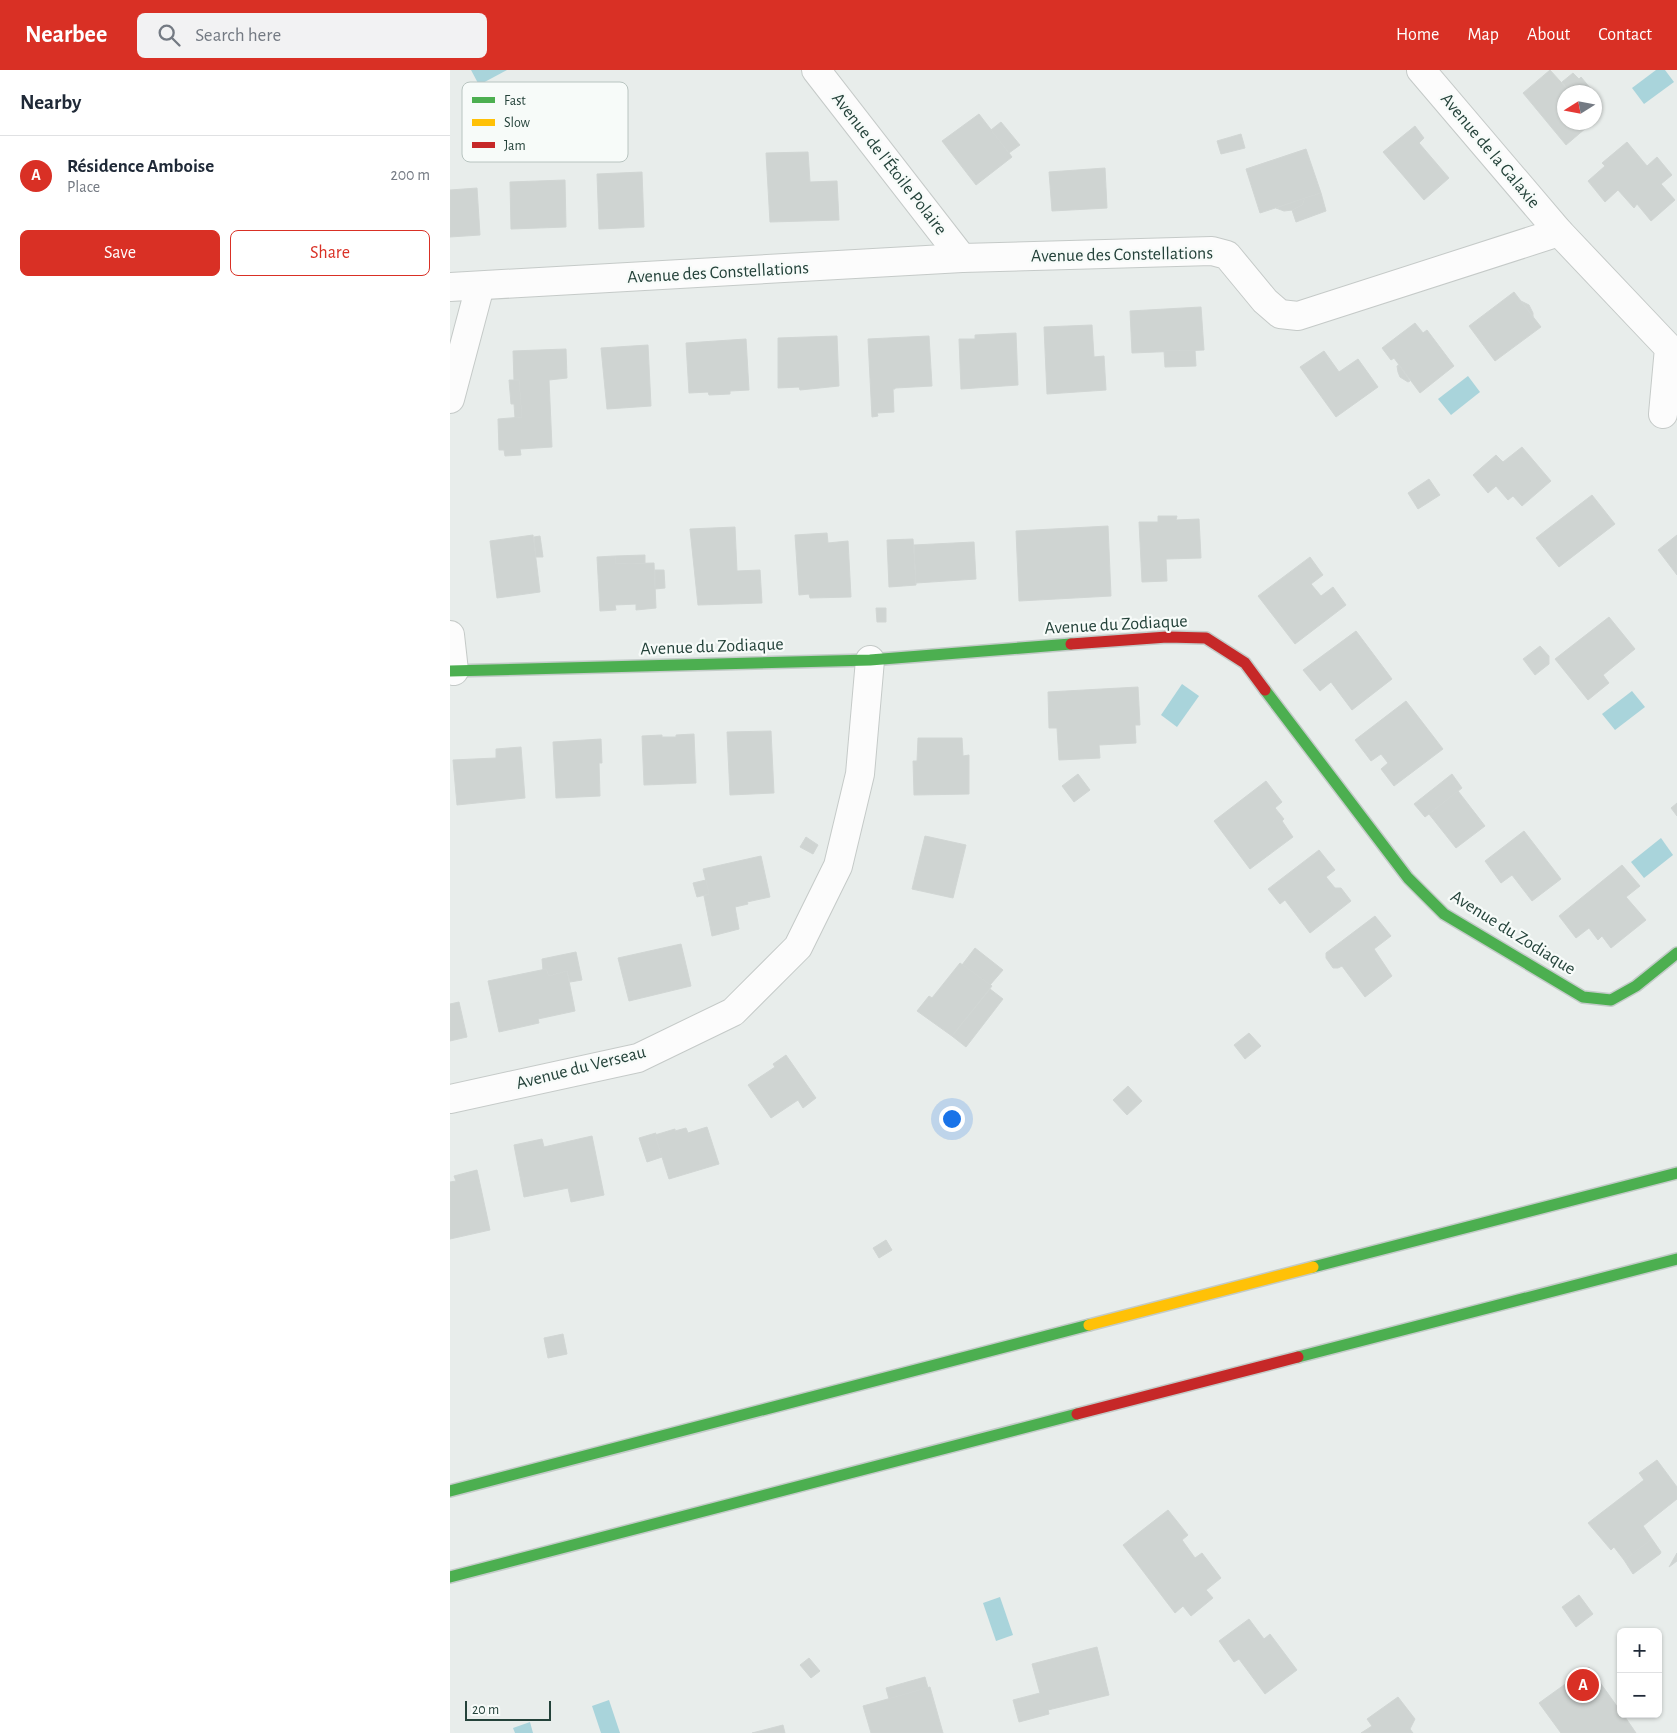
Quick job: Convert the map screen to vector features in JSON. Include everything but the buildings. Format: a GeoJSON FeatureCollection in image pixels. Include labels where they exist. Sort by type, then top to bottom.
{"type":"FeatureCollection","features":[{"type":"Feature","properties":{"kind":"main road","name":"Avenue du Zodiaque"},"geometry":{"type":"LineString","coordinates":[[452,671],[870,660],[1167,637],[1206,638],[1245,663],[1408,878],[1444,914],[1583,997],[1611,1000],[1636,986],[1677,953]]}},
{"type":"Feature","properties":{"kind":"main road"},"geometry":{"type":"LineString","coordinates":[[450,1491],[1677,1173]]}},
{"type":"Feature","properties":{"kind":"main road"},"geometry":{"type":"LineString","coordinates":[[450,1577],[1677,1259]]}},
{"type":"Feature","properties":{"kind":"street","name":"Avenue de l'Étoile Polaire"},"geometry":{"type":"LineString","coordinates":[[816,70],[962,258]]}},
{"type":"Feature","properties":{"kind":"street","name":"Avenue de la Galaxie"},"geometry":{"type":"LineString","coordinates":[[1421,70],[1559,232]]}},
{"type":"Feature","properties":{"kind":"street","name":"Avenue des Constellations"},"geometry":{"type":"LineString","coordinates":[[450,287],[962,258],[1212,251],[1228,255],[1265,301],[1280,314],[1298,316],[1559,232]]}},
{"type":"Feature","properties":{"kind":"street"},"geometry":{"type":"LineString","coordinates":[[1559,232],[1669,348],[1663,414]]}},
{"type":"Feature","properties":{"kind":"street"},"geometry":{"type":"LineString","coordinates":[[450,399],[480,286]]}},
{"type":"Feature","properties":{"kind":"street"},"geometry":{"type":"LineString","coordinates":[[450,635],[452,671]]}},
{"type":"Feature","properties":{"kind":"street","name":"Avenue du Verseau"},"geometry":{"type":"LineString","coordinates":[[450,1099],[638,1058],[733,1012],[798,946],[838,866],[860,774],[870,660]]}},
{"type":"Feature","properties":{"kind":"water"},"geometry":{"type":"Polygon","coordinates":[[[471,70],[507,70],[485,82],[477,82],[471,70]]]}},
{"type":"Feature","properties":{"kind":"water"},"geometry":{"type":"Polygon","coordinates":[[[1656,70],[1665,70],[1674,82],[1644,104],[1632,88],[1656,70]]]}},
{"type":"Feature","properties":{"kind":"water"},"geometry":{"type":"Polygon","coordinates":[[[1468,376],[1480,392],[1451,415],[1438,399],[1468,376]]]}},
{"type":"Feature","properties":{"kind":"water"},"geometry":{"type":"Polygon","coordinates":[[[1182,684],[1199,696],[1177,727],[1161,715],[1182,684]]]}},
{"type":"Feature","properties":{"kind":"water"},"geometry":{"type":"Polygon","coordinates":[[[1632,691],[1645,707],[1615,730],[1602,714],[1632,691]]]}},
{"type":"Feature","properties":{"kind":"water"},"geometry":{"type":"Polygon","coordinates":[[[1661,838],[1673,855],[1644,878],[1631,862],[1661,838]]]}},
{"type":"Feature","properties":{"kind":"water"},"geometry":{"type":"Polygon","coordinates":[[[1000,1597],[1013,1635],[996,1641],[983,1603],[1000,1597]]]}},
{"type":"Feature","properties":{"kind":"water"},"geometry":{"type":"Polygon","coordinates":[[[609,1700],[620,1733],[601,1733],[592,1706],[609,1700]]]}},
{"type":"Feature","properties":{"kind":"water"},"geometry":{"type":"Polygon","coordinates":[[[530,1722],[533,1733],[515,1733],[513,1728],[530,1722]]]}},
{"type":"Feature","properties":{"kind":"traffic: fast"},"geometry":{"type":"LineString","coordinates":[[450,671],[870,660],[1071,644]]}},
{"type":"Feature","properties":{"kind":"traffic: fast"},"geometry":{"type":"LineString","coordinates":[[1265,690],[1408,878],[1444,914],[1583,997],[1611,1000],[1636,986],[1677,953]]}},
{"type":"Feature","properties":{"kind":"traffic: fast"},"geometry":{"type":"LineString","coordinates":[[1313,1267],[1677,1173]]}},
{"type":"Feature","properties":{"kind":"traffic: fast"},"geometry":{"type":"LineString","coordinates":[[1298,1357],[1677,1259]]}},
{"type":"Feature","properties":{"kind":"traffic: fast"},"geometry":{"type":"LineString","coordinates":[[450,1491],[1089,1325]]}},
{"type":"Feature","properties":{"kind":"traffic: fast"},"geometry":{"type":"LineString","coordinates":[[450,1577],[1077,1414]]}},
{"type":"Feature","properties":{"kind":"traffic: slow"},"geometry":{"type":"LineString","coordinates":[[1089,1325],[1313,1267]]}},
{"type":"Feature","properties":{"kind":"traffic: jam"},"geometry":{"type":"LineString","coordinates":[[1071,644],[1167,637],[1206,638],[1245,663],[1265,690]]}},
{"type":"Feature","properties":{"kind":"traffic: jam"},"geometry":{"type":"LineString","coordinates":[[1077,1414],[1298,1357]]}},
{"type":"Feature","properties":{"kind":"place","name":"Résidence Amboise"},"geometry":{"type":"Point","coordinates":[1583,1685]}}]}
